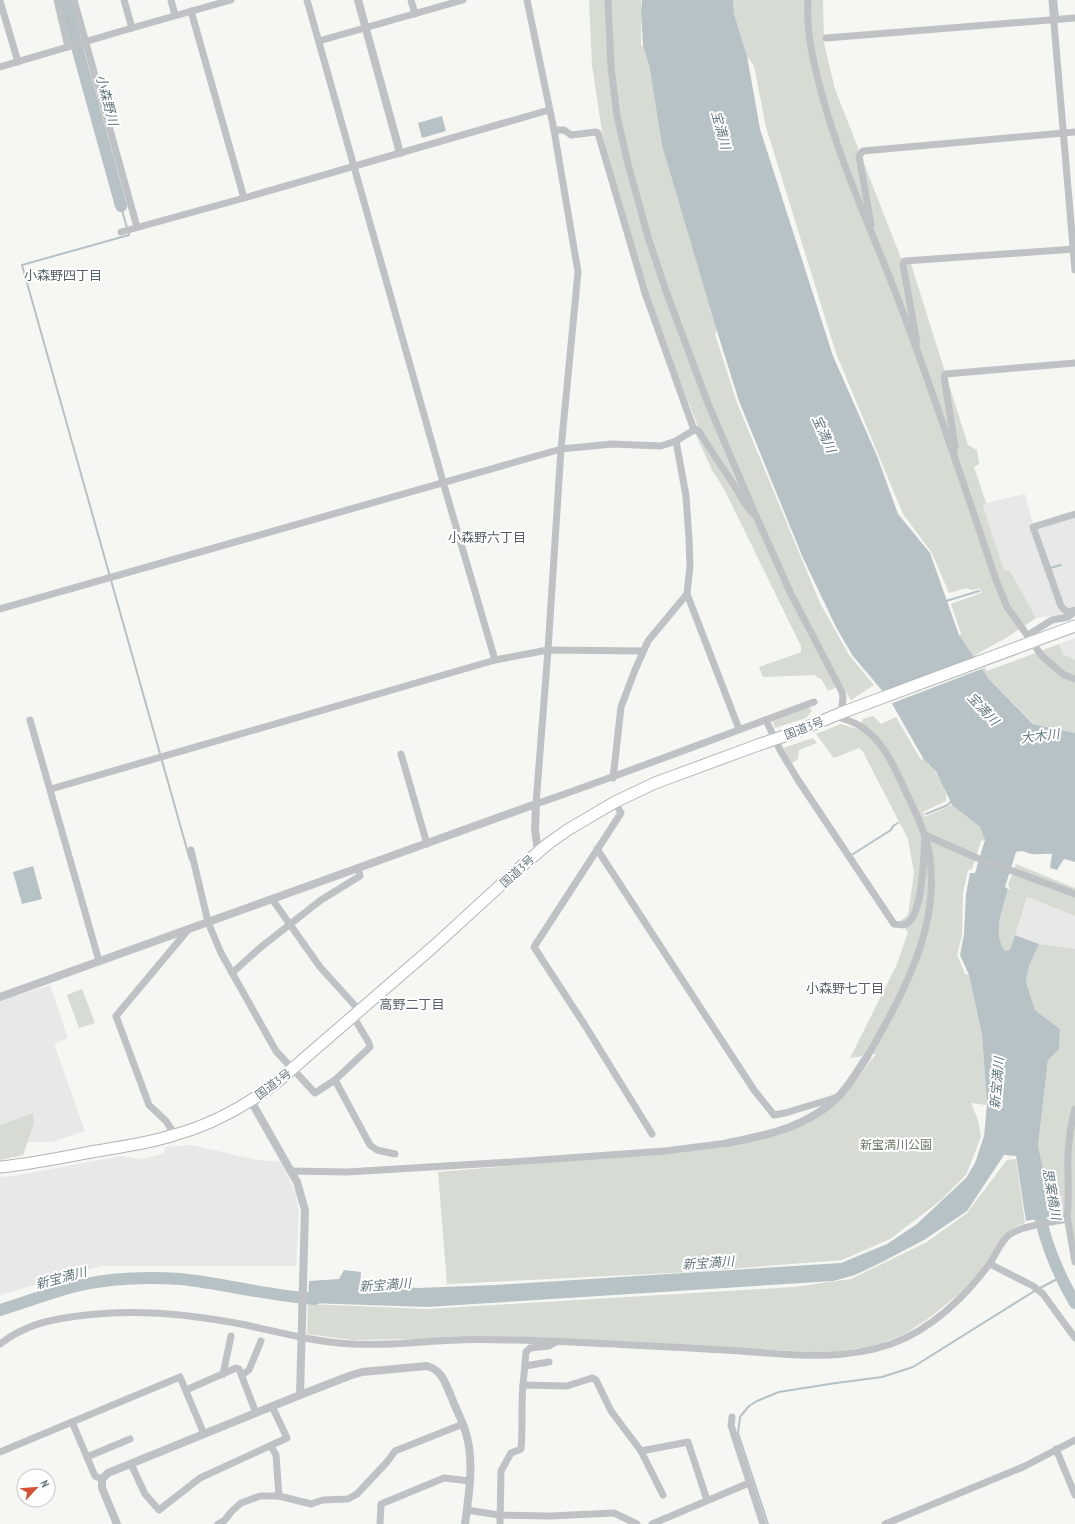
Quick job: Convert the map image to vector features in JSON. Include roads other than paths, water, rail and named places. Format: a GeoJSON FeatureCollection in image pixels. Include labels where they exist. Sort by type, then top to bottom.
{"type":"FeatureCollection","features":[{"type":"Feature","properties":{"kind":"highway","name":"国道3号"},"geometry":{"type":"LineString","coordinates":[[0,1167],[67,1157],[175,1135],[206,1124],[251,1101],[293,1069],[433,947],[538,852],[569,828],[615,802],[655,783],[790,734],[1029,640],[1075,626]]}},
{"type":"Feature","properties":{"kind":"street"},"geometry":{"type":"LineString","coordinates":[[57,0],[68,48]]}},
{"type":"Feature","properties":{"kind":"street"},"geometry":{"type":"LineString","coordinates":[[74,0],[137,227]]}},
{"type":"Feature","properties":{"kind":"street"},"geometry":{"type":"LineString","coordinates":[[124,0],[132,28]]}},
{"type":"Feature","properties":{"kind":"street"},"geometry":{"type":"LineString","coordinates":[[171,0],[175,15]]}},
{"type":"Feature","properties":{"kind":"street"},"geometry":{"type":"LineString","coordinates":[[0,67],[231,0]]}},
{"type":"Feature","properties":{"kind":"street"},"geometry":{"type":"LineString","coordinates":[[307,0],[443,482],[495,660]]}},
{"type":"Feature","properties":{"kind":"street"},"geometry":{"type":"LineString","coordinates":[[358,0],[400,153]]}},
{"type":"Feature","properties":{"kind":"street"},"geometry":{"type":"LineString","coordinates":[[411,0],[415,14]]}},
{"type":"Feature","properties":{"kind":"street"},"geometry":{"type":"LineString","coordinates":[[319,41],[415,14],[449,2],[463,0]]}},
{"type":"Feature","properties":{"kind":"street"},"geometry":{"type":"LineString","coordinates":[[527,0],[554,130],[578,272],[561,449],[536,804],[535,829],[538,852]]}},
{"type":"Feature","properties":{"kind":"street"},"geometry":{"type":"LineString","coordinates":[[291,1171],[347,1172],[665,1151],[728,1143],[776,1133],[803,1122],[819,1113],[838,1097],[846,1087],[867,1057],[896,1006],[909,979],[924,933],[929,911],[932,875],[925,835],[900,778],[882,746],[871,733],[859,725],[838,715],[843,698],[842,692],[791,594],[756,516],[692,364],[648,237],[626,158],[617,116],[611,67],[608,0]]}},
{"type":"Feature","properties":{"kind":"street"},"geometry":{"type":"LineString","coordinates":[[808,0],[809,35],[814,66],[825,106],[841,154],[873,239],[904,315],[1003,597],[1013,616],[1042,656],[1064,675],[1075,679]]}},
{"type":"Feature","properties":{"kind":"street"},"geometry":{"type":"LineString","coordinates":[[1052,0],[1075,270]]}},
{"type":"Feature","properties":{"kind":"street"},"geometry":{"type":"LineString","coordinates":[[0,1],[18,62]]}},
{"type":"Feature","properties":{"kind":"street"},"geometry":{"type":"LineString","coordinates":[[191,11],[244,198]]}},
{"type":"Feature","properties":{"kind":"street"},"geometry":{"type":"LineString","coordinates":[[826,38],[1075,18]]}},
{"type":"Feature","properties":{"kind":"street"},"geometry":{"type":"LineString","coordinates":[[121,232],[549,110]]}},
{"type":"Feature","properties":{"kind":"street"},"geometry":{"type":"LineString","coordinates":[[554,130],[564,130],[571,135],[598,133],[645,293],[694,430],[697,430],[700,433],[748,510],[756,516]]}},
{"type":"Feature","properties":{"kind":"street"},"geometry":{"type":"LineString","coordinates":[[873,239],[860,156],[863,151],[1075,132]]}},
{"type":"Feature","properties":{"kind":"street"},"geometry":{"type":"LineString","coordinates":[[917,352],[915,327],[903,265],[905,261],[1074,249]]}},
{"type":"Feature","properties":{"kind":"street"},"geometry":{"type":"LineString","coordinates":[[954,455],[955,447],[944,376],[946,374],[1075,363]]}},
{"type":"Feature","properties":{"kind":"street"},"geometry":{"type":"LineString","coordinates":[[0,609],[561,449],[612,444],[661,446],[676,441],[694,430]]}},
{"type":"Feature","properties":{"kind":"street"},"geometry":{"type":"LineString","coordinates":[[676,441],[686,496],[690,566],[687,594],[739,729]]}},
{"type":"Feature","properties":{"kind":"street"},"geometry":{"type":"LineString","coordinates":[[1075,514],[1033,527],[1061,606],[1069,612],[1075,610]]}},
{"type":"Feature","properties":{"kind":"street"},"geometry":{"type":"LineString","coordinates":[[613,778],[621,707],[643,652],[648,641],[687,594]]}},
{"type":"Feature","properties":{"kind":"street"},"geometry":{"type":"LineString","coordinates":[[1029,640],[1052,620],[1068,616],[1075,610]]}},
{"type":"Feature","properties":{"kind":"street"},"geometry":{"type":"LineString","coordinates":[[51,789],[495,660],[548,650],[643,652]]}},
{"type":"Feature","properties":{"kind":"street"},"geometry":{"type":"LineString","coordinates":[[0,997],[536,804],[613,778],[739,729],[814,702]]}},
{"type":"Feature","properties":{"kind":"street"},"geometry":{"type":"LineString","coordinates":[[30,720],[99,961]]}},
{"type":"Feature","properties":{"kind":"street"},"geometry":{"type":"LineString","coordinates":[[766,720],[778,747],[794,774],[894,924],[906,924],[914,916],[922,885],[925,835]]}},
{"type":"Feature","properties":{"kind":"street"},"geometry":{"type":"LineString","coordinates":[[402,754],[427,844]]}},
{"type":"Feature","properties":{"kind":"street"},"geometry":{"type":"LineString","coordinates":[[615,802],[621,813],[534,947],[586,1027],[652,1134]]}},
{"type":"Feature","properties":{"kind":"street"},"geometry":{"type":"LineString","coordinates":[[925,835],[977,858],[1075,894]]}},
{"type":"Feature","properties":{"kind":"street"},"geometry":{"type":"LineString","coordinates":[[597,849],[754,1090],[774,1115],[838,1097]]}},
{"type":"Feature","properties":{"kind":"street"},"geometry":{"type":"LineString","coordinates":[[191,850],[208,922],[232,973],[276,1051],[315,1093],[335,1080],[370,1047],[356,1013],[320,968],[272,899]]}},
{"type":"Feature","properties":{"kind":"street"},"geometry":{"type":"LineString","coordinates":[[232,973],[321,900],[360,876],[358,868]]}},
{"type":"Feature","properties":{"kind":"street"},"geometry":{"type":"LineString","coordinates":[[175,1135],[166,1121],[149,1105],[116,1016],[188,930]]}},
{"type":"Feature","properties":{"kind":"street"},"geometry":{"type":"LineString","coordinates":[[335,1080],[370,1145],[377,1150],[395,1154]]}},
{"type":"Feature","properties":{"kind":"street"},"geometry":{"type":"LineString","coordinates":[[251,1101],[291,1171],[299,1189],[305,1210],[300,1395]]}},
{"type":"Feature","properties":{"kind":"street"},"geometry":{"type":"LineString","coordinates":[[1075,1109],[1071,1125],[1068,1153],[1069,1204],[1065,1218],[1075,1262]]}},
{"type":"Feature","properties":{"kind":"street"},"geometry":{"type":"LineString","coordinates":[[0,1344],[13,1334],[27,1327],[89,1314],[119,1313],[179,1314],[244,1325],[302,1338],[353,1344],[459,1340],[557,1342],[828,1356],[860,1352],[895,1343],[914,1334],[960,1298],[990,1264],[1008,1235],[1018,1230],[1065,1218]]}},
{"type":"Feature","properties":{"kind":"street"},"geometry":{"type":"LineString","coordinates":[[990,1264],[1033,1286],[1043,1294],[1075,1338]]}},
{"type":"Feature","properties":{"kind":"street"},"geometry":{"type":"LineString","coordinates":[[223,1374],[231,1336]]}},
{"type":"Feature","properties":{"kind":"street"},"geometry":{"type":"LineString","coordinates":[[242,1375],[249,1370],[261,1341]]}},
{"type":"Feature","properties":{"kind":"street"},"geometry":{"type":"LineString","coordinates":[[500,1524],[501,1471],[511,1454],[521,1449],[523,1422],[522,1398],[526,1352],[530,1348],[549,1346],[557,1342]]}},
{"type":"Feature","properties":{"kind":"street"},"geometry":{"type":"LineString","coordinates":[[525,1366],[549,1362]]}},
{"type":"Feature","properties":{"kind":"street"},"geometry":{"type":"LineString","coordinates":[[117,1524],[102,1488],[102,1479],[108,1473],[256,1412],[362,1372],[427,1366],[439,1372],[444,1380],[463,1424],[468,1442],[470,1481],[465,1524]]}},
{"type":"Feature","properties":{"kind":"street"},"geometry":{"type":"LineString","coordinates":[[186,1390],[236,1368],[239,1369],[242,1375],[256,1412]]}},
{"type":"Feature","properties":{"kind":"street"},"geometry":{"type":"LineString","coordinates":[[0,1452],[180,1377],[204,1434]]}},
{"type":"Feature","properties":{"kind":"street"},"geometry":{"type":"LineString","coordinates":[[523,1385],[567,1386],[592,1378],[596,1380],[612,1411],[641,1451],[663,1495]]}},
{"type":"Feature","properties":{"kind":"street"},"geometry":{"type":"LineString","coordinates":[[131,1464],[145,1494],[159,1510],[200,1478],[287,1438],[272,1406]]}},
{"type":"Feature","properties":{"kind":"street"},"geometry":{"type":"LineString","coordinates":[[732,1417],[731,1425],[763,1524]]}},
{"type":"Feature","properties":{"kind":"street"},"geometry":{"type":"LineString","coordinates":[[72,1422],[95,1476],[102,1479]]}},
{"type":"Feature","properties":{"kind":"street"},"geometry":{"type":"LineString","coordinates":[[218,1524],[224,1521],[241,1503],[260,1496],[279,1496],[311,1504],[323,1500],[348,1499],[357,1494],[387,1462],[395,1451],[463,1424]]}},
{"type":"Feature","properties":{"kind":"street"},"geometry":{"type":"LineString","coordinates":[[87,1457],[130,1440]]}},
{"type":"Feature","properties":{"kind":"street"},"geometry":{"type":"LineString","coordinates":[[884,1524],[1023,1468],[1075,1440]]}},
{"type":"Feature","properties":{"kind":"street"},"geometry":{"type":"LineString","coordinates":[[641,1451],[688,1442],[707,1500]]}},
{"type":"Feature","properties":{"kind":"street"},"geometry":{"type":"LineString","coordinates":[[271,1446],[276,1455],[279,1496]]}},
{"type":"Feature","properties":{"kind":"street"},"geometry":{"type":"LineString","coordinates":[[1056,1449],[1075,1494]]}},
{"type":"Feature","properties":{"kind":"street"},"geometry":{"type":"LineString","coordinates":[[380,1524],[382,1504],[444,1478],[470,1481]]}},
{"type":"Feature","properties":{"kind":"street"},"geometry":{"type":"LineString","coordinates":[[652,1524],[707,1500],[749,1484]]}},
{"type":"Feature","properties":{"kind":"street"},"geometry":{"type":"LineString","coordinates":[[467,1510],[499,1515],[550,1516],[614,1513],[637,1524]]}},
{"type":"Feature","properties":{"kind":"water"},"geometry":{"type":"Polygon","coordinates":[[[642,0],[733,0],[734,14],[747,56],[760,129],[833,356],[877,456],[898,514],[930,553],[959,635],[989,679],[1033,724],[1075,733],[1075,862],[1064,859],[1057,870],[1050,868],[1052,854],[1030,854],[1023,851],[1016,852],[1005,887],[1008,889],[1001,913],[999,929],[999,937],[1005,951],[1010,950],[1015,935],[1039,944],[1029,966],[1026,982],[1035,1010],[1060,1029],[1059,1049],[1048,1060],[1038,1146],[1054,1216],[1026,1221],[1016,1156],[1004,1155],[967,1211],[924,1240],[880,1263],[855,1275],[833,1281],[427,1307],[308,1303],[309,1281],[339,1279],[344,1270],[361,1272],[360,1285],[418,1288],[495,1285],[841,1263],[887,1244],[917,1224],[966,1178],[975,1163],[984,1136],[987,1105],[982,1035],[969,975],[960,955],[964,934],[966,894],[970,873],[975,873],[985,840],[980,827],[952,805],[937,773],[923,758],[890,700],[853,656],[837,629],[803,558],[739,401],[662,145],[650,69],[643,46],[641,12],[642,0]]]}},
{"type":"Feature","properties":{"kind":"water"},"geometry":{"type":"Polygon","coordinates":[[[442,116],[446,131],[422,138],[418,123],[442,116]]]}},
{"type":"Feature","properties":{"kind":"water"},"geometry":{"type":"Polygon","coordinates":[[[33,866],[42,899],[22,904],[13,872],[33,866]]]}},
{"type":"Feature","properties":{"kind":"waterway","name":"小森野川"},"geometry":{"type":"LineString","coordinates":[[66,0],[75,40],[121,206]]}},
{"type":"Feature","properties":{"kind":"waterway"},"geometry":{"type":"LineString","coordinates":[[1056,0],[1058,17]]}},
{"type":"Feature","properties":{"kind":"waterway"},"geometry":{"type":"LineString","coordinates":[[121,206],[127,228]]}},
{"type":"Feature","properties":{"kind":"waterway"},"geometry":{"type":"LineString","coordinates":[[129,232],[129,235],[22,265],[190,860]]}},
{"type":"Feature","properties":{"kind":"waterway"},"geometry":{"type":"LineString","coordinates":[[1050,568],[1061,565]]}},
{"type":"Feature","properties":{"kind":"waterway"},"geometry":{"type":"LineString","coordinates":[[946,601],[979,591]]}},
{"type":"Feature","properties":{"kind":"waterway"},"geometry":{"type":"LineString","coordinates":[[926,814],[948,805],[952,800]]}},
{"type":"Feature","properties":{"kind":"waterway"},"geometry":{"type":"LineString","coordinates":[[853,854],[891,830],[893,826],[898,823]]}},
{"type":"Feature","properties":{"kind":"waterway","name":"思案橋川"},"geometry":{"type":"LineString","coordinates":[[1038,1204],[1047,1243],[1062,1279],[1075,1303]]}},
{"type":"Feature","properties":{"kind":"waterway"},"geometry":{"type":"LineString","coordinates":[[1040,1288],[1061,1277]]}},
{"type":"Feature","properties":{"kind":"waterway","name":"新宝満川"},"geometry":{"type":"LineString","coordinates":[[0,1310],[71,1287],[105,1281],[157,1278],[181,1279],[315,1299]]}},
{"type":"Feature","properties":{"kind":"waterway"},"geometry":{"type":"LineString","coordinates":[[768,1524],[738,1433],[740,1417],[749,1406],[779,1392],[882,1377],[913,1367],[1036,1290]]}},
{"type":"Feature","properties":{"kind":"district","name":"小森野四丁目"},"geometry":{"type":"Point","coordinates":[63,275]}},
{"type":"Feature","properties":{"kind":"district","name":"小森野六丁目"},"geometry":{"type":"Point","coordinates":[487,537]}},
{"type":"Feature","properties":{"kind":"district","name":"小森野七丁目"},"geometry":{"type":"Point","coordinates":[845,988]}},
{"type":"Feature","properties":{"kind":"district","name":"高野二丁目"},"geometry":{"type":"Point","coordinates":[412,1004]}},
{"type":"Feature","properties":{"kind":"water label","name":"宝満川"},"geometry":{"type":"Point","coordinates":[721,130]}},
{"type":"Feature","properties":{"kind":"water label","name":"宝満川"},"geometry":{"type":"Point","coordinates":[824,434]}},
{"type":"Feature","properties":{"kind":"water label","name":"宝満川"},"geometry":{"type":"Point","coordinates":[983,709]}},
{"type":"Feature","properties":{"kind":"water label","name":"大木川"},"geometry":{"type":"Point","coordinates":[1040,736]}},
{"type":"Feature","properties":{"kind":"park label","name":"新宝満川公園"},"geometry":{"type":"Point","coordinates":[896,1144]}}]}
